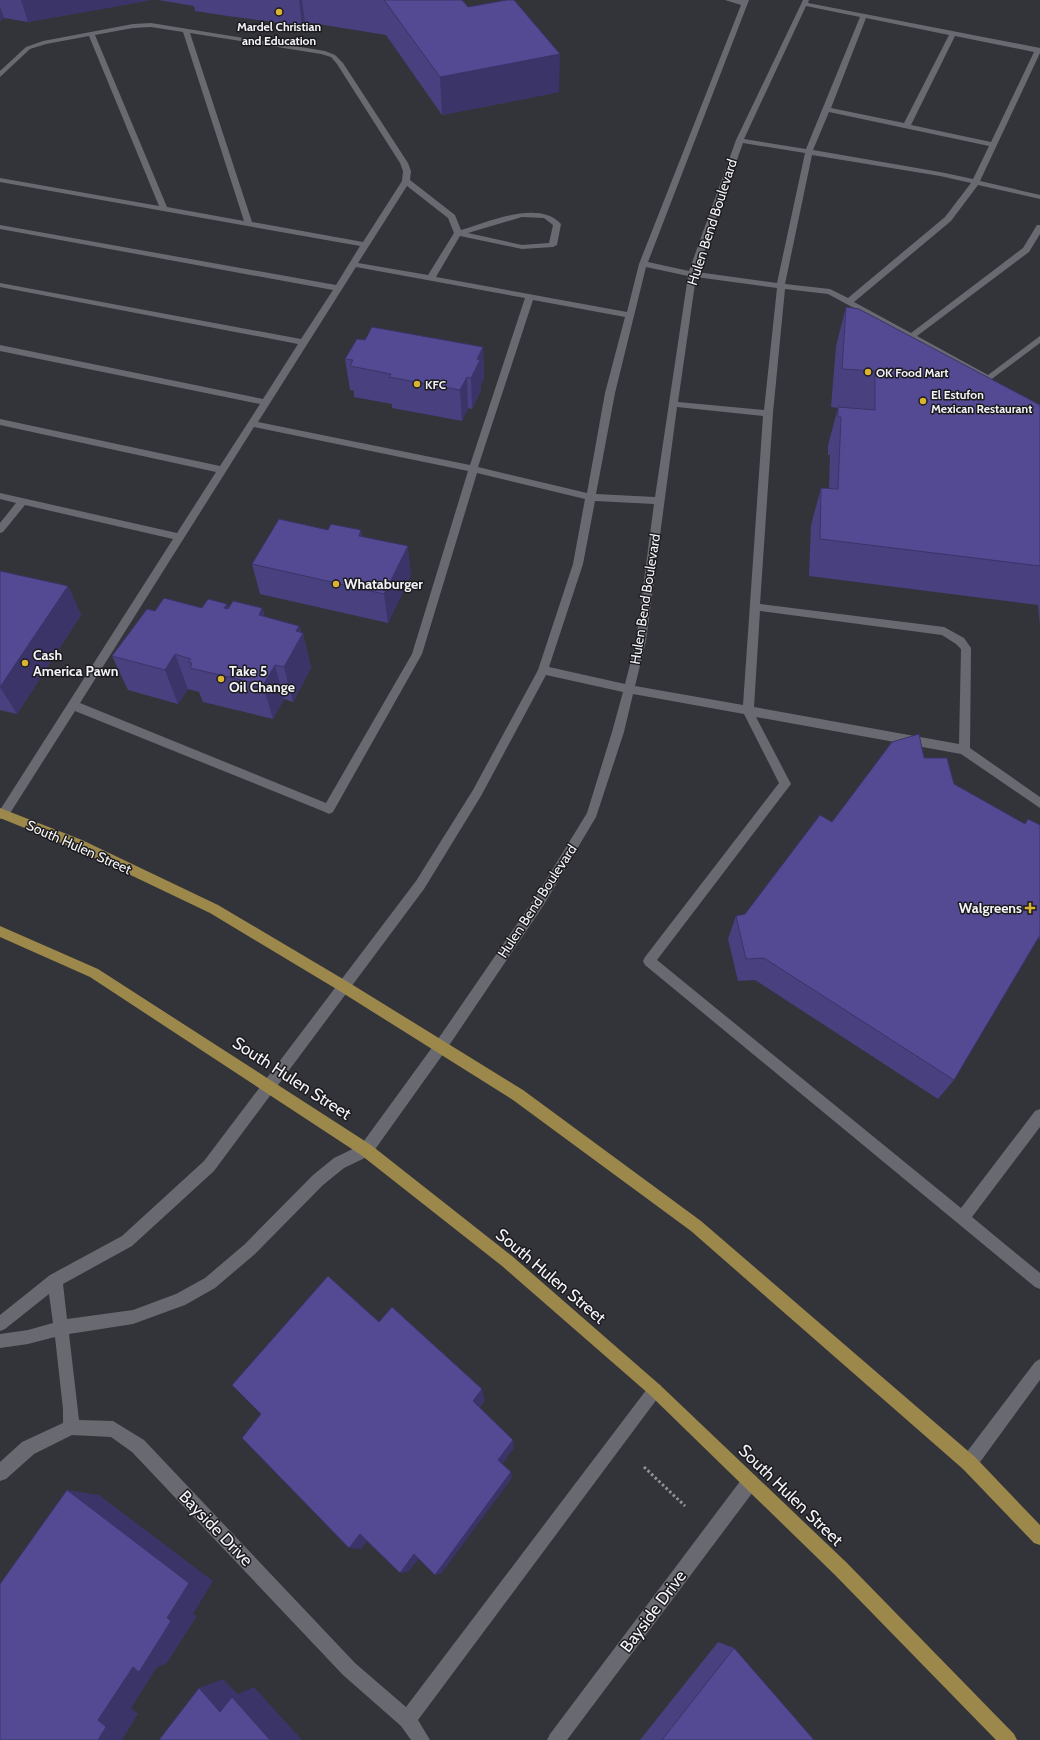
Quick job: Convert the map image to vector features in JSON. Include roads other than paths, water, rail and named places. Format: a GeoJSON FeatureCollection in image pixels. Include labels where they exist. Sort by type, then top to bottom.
{"type":"FeatureCollection","features":[{"type":"Feature","properties":{"kind":"main road","name":"South Hulen Street"},"geometry":{"type":"LineString","coordinates":[[2,814],[78,844],[214,909],[343,986],[518,1095],[696,1226],[969,1463],[1040,1537]]}},
{"type":"Feature","properties":{"kind":"main road","name":"South Hulen Street"},"geometry":{"type":"LineString","coordinates":[[0,931],[94,973],[270,1087],[366,1150],[506,1261],[655,1390],[841,1569],[1008,1740]]}},
{"type":"Feature","properties":{"kind":"street"},"geometry":{"type":"LineString","coordinates":[[0,1324],[55,1280],[127,1241],[209,1166],[270,1087],[424,878],[477,793],[543,670],[578,564],[610,393],[643,264],[746,2],[728,0]]}},
{"type":"Feature","properties":{"kind":"street"},"geometry":{"type":"LineString","coordinates":[[805,2],[864,16],[1039,50],[992,144],[976,182],[948,219],[848,302]]}},
{"type":"Feature","properties":{"kind":"street","name":"Hulen Bend Boulevard"},"geometry":{"type":"LineString","coordinates":[[366,1150],[441,1046],[539,902],[592,814],[629,689],[641,641],[659,502],[692,274],[740,140],[805,2]]}},
{"type":"Feature","properties":{"kind":"street"},"geometry":{"type":"LineString","coordinates":[[864,16],[809,152],[782,285],[768,413],[748,711],[785,784],[648,961],[1040,1282]]}},
{"type":"Feature","properties":{"kind":"street"},"geometry":{"type":"LineString","coordinates":[[0,75],[28,48],[45,42],[133,26],[151,25],[323,52],[333,56],[340,63],[404,163],[407,171],[406,182],[180,538],[2,814]]}},
{"type":"Feature","properties":{"kind":"street"},"geometry":{"type":"LineString","coordinates":[[186,30],[249,224]]}},
{"type":"Feature","properties":{"kind":"street"},"geometry":{"type":"LineString","coordinates":[[91,33],[164,209]]}},
{"type":"Feature","properties":{"kind":"street"},"geometry":{"type":"LineString","coordinates":[[907,125],[953,34]]}},
{"type":"Feature","properties":{"kind":"street"},"geometry":{"type":"LineString","coordinates":[[827,109],[992,144]]}},
{"type":"Feature","properties":{"kind":"street"},"geometry":{"type":"LineString","coordinates":[[740,140],[976,182],[1040,197]]}},
{"type":"Feature","properties":{"kind":"street"},"geometry":{"type":"LineString","coordinates":[[0,180],[366,245]]}},
{"type":"Feature","properties":{"kind":"street"},"geometry":{"type":"LineString","coordinates":[[406,182],[452,217],[458,233]]}},
{"type":"Feature","properties":{"kind":"street"},"geometry":{"type":"LineString","coordinates":[[430,279],[458,233],[522,216],[546,216],[557,224],[553,246],[522,247],[458,233]]}},
{"type":"Feature","properties":{"kind":"street"},"geometry":{"type":"LineString","coordinates":[[0,227],[338,288]]}},
{"type":"Feature","properties":{"kind":"street"},"geometry":{"type":"LineString","coordinates":[[912,336],[1026,250],[1040,227]]}},
{"type":"Feature","properties":{"kind":"street"},"geometry":{"type":"LineString","coordinates":[[353,264],[630,315]]}},
{"type":"Feature","properties":{"kind":"street"},"geometry":{"type":"LineString","coordinates":[[643,264],[692,274],[830,292],[993,380],[1040,339]]}},
{"type":"Feature","properties":{"kind":"street"},"geometry":{"type":"LineString","coordinates":[[0,286],[304,342]]}},
{"type":"Feature","properties":{"kind":"street"},"geometry":{"type":"LineString","coordinates":[[73,705],[329,809],[417,654],[473,469],[530,297]]}},
{"type":"Feature","properties":{"kind":"street"},"geometry":{"type":"LineString","coordinates":[[0,348],[265,402]]}},
{"type":"Feature","properties":{"kind":"street"},"geometry":{"type":"LineString","coordinates":[[673,404],[768,413]]}},
{"type":"Feature","properties":{"kind":"street"},"geometry":{"type":"LineString","coordinates":[[0,422],[222,470]]}},
{"type":"Feature","properties":{"kind":"street"},"geometry":{"type":"LineString","coordinates":[[252,424],[473,469],[591,497],[659,502]]}},
{"type":"Feature","properties":{"kind":"street"},"geometry":{"type":"LineString","coordinates":[[0,496],[180,538]]}},
{"type":"Feature","properties":{"kind":"street"},"geometry":{"type":"LineString","coordinates":[[0,530],[22,502]]}},
{"type":"Feature","properties":{"kind":"street"},"geometry":{"type":"LineString","coordinates":[[755,607],[944,631],[960,641],[966,648],[964,750]]}},
{"type":"Feature","properties":{"kind":"street"},"geometry":{"type":"LineString","coordinates":[[543,670],[629,689],[964,750],[1040,803]]}},
{"type":"Feature","properties":{"kind":"street"},"geometry":{"type":"LineString","coordinates":[[963,1218],[1040,1116]]}},
{"type":"Feature","properties":{"kind":"street"},"geometry":{"type":"LineString","coordinates":[[0,1341],[28,1337],[60,1328],[133,1317],[180,1300],[210,1283],[250,1249],[338,1163],[366,1150]]}},
{"type":"Feature","properties":{"kind":"street"},"geometry":{"type":"LineString","coordinates":[[55,1280],[71,1409],[71,1427]]}},
{"type":"Feature","properties":{"kind":"street"},"geometry":{"type":"LineString","coordinates":[[969,1463],[1040,1367]]}},
{"type":"Feature","properties":{"kind":"street"},"geometry":{"type":"LineString","coordinates":[[406,1720],[655,1390]]}},
{"type":"Feature","properties":{"kind":"street","name":"Bayside Drive"},"geometry":{"type":"LineString","coordinates":[[0,1474],[28,1448],[71,1427],[113,1429],[138,1446],[349,1668],[406,1720],[422,1740]]}},
{"type":"Feature","properties":{"kind":"street","name":"Bayside Drive"},"geometry":{"type":"LineString","coordinates":[[556,1740],[750,1482]]}},
{"type":"Feature","properties":{"kind":"place","name":"Mardel Christian and Education"},"geometry":{"type":"Point","coordinates":[279,12]}},
{"type":"Feature","properties":{"kind":"place","name":"OK Food Mart"},"geometry":{"type":"Point","coordinates":[868,372]}},
{"type":"Feature","properties":{"kind":"place","name":"KFC"},"geometry":{"type":"Point","coordinates":[417,384]}},
{"type":"Feature","properties":{"kind":"place","name":"El Estufon Mexican Restaurant"},"geometry":{"type":"Point","coordinates":[923,401]}},
{"type":"Feature","properties":{"kind":"place","name":"Whataburger"},"geometry":{"type":"Point","coordinates":[336,584]}},
{"type":"Feature","properties":{"kind":"place","name":"Cash America Pawn"},"geometry":{"type":"Point","coordinates":[25,663]}},
{"type":"Feature","properties":{"kind":"place","name":"Take 5 Oil Change"},"geometry":{"type":"Point","coordinates":[221,679]}},
{"type":"Feature","properties":{"kind":"place","name":"Walgreens"},"geometry":{"type":"Point","coordinates":[1030,908]}}]}
